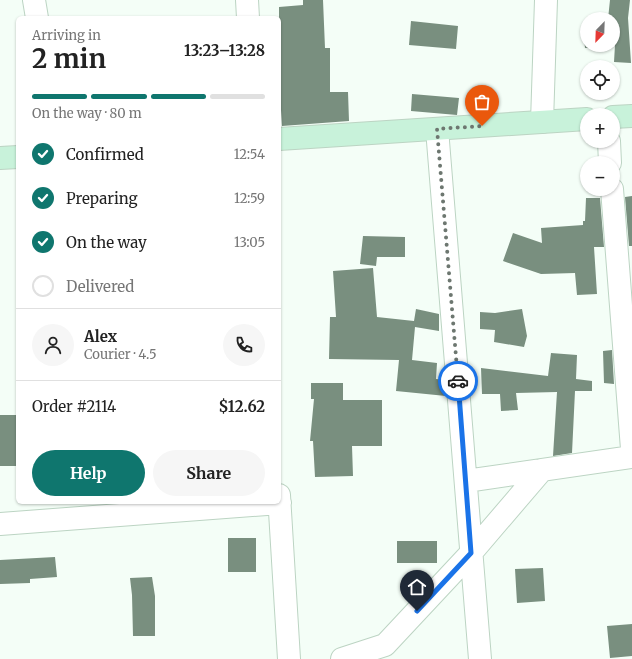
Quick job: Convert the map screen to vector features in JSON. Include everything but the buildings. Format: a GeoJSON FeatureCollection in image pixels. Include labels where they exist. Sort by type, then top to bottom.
{"type":"FeatureCollection","features":[{"type":"Feature","properties":{"kind":"main road"},"geometry":{"type":"LineString","coordinates":[[620,117],[632,116]]}},
{"type":"Feature","properties":{"kind":"main road"},"geometry":{"type":"LineString","coordinates":[[281,139],[580,119]]}},
{"type":"Feature","properties":{"kind":"main road"},"geometry":{"type":"LineString","coordinates":[[0,158],[16,157]]}},
{"type":"Feature","properties":{"kind":"street"},"geometry":{"type":"LineString","coordinates":[[34,0],[37,16]]}},
{"type":"Feature","properties":{"kind":"street"},"geometry":{"type":"LineString","coordinates":[[247,0],[248,16]]}},
{"type":"Feature","properties":{"kind":"street"},"geometry":{"type":"LineString","coordinates":[[542,122],[546,0]]}},
{"type":"Feature","properties":{"kind":"street"},"geometry":{"type":"LineString","coordinates":[[437,129],[480,659]]}},
{"type":"Feature","properties":{"kind":"street"},"geometry":{"type":"LineString","coordinates":[[613,196],[632,449]]}},
{"type":"Feature","properties":{"kind":"street"},"geometry":{"type":"LineString","coordinates":[[466,481],[632,457]]}},
{"type":"Feature","properties":{"kind":"street"},"geometry":{"type":"LineString","coordinates":[[342,659],[385,645],[471,553],[542,470]]}},
{"type":"Feature","properties":{"kind":"street"},"geometry":{"type":"LineString","coordinates":[[0,524],[223,504]]}},
{"type":"Feature","properties":{"kind":"street"},"geometry":{"type":"LineString","coordinates":[[279,504],[289,659]]}},
{"type":"Feature","properties":{"kind":"way so far"},"geometry":{"type":"LineString","coordinates":[[458,381],[437,129],[482,126]]}},
{"type":"Feature","properties":{"kind":"route"},"geometry":{"type":"LineString","coordinates":[[417,611],[471,553],[458,381]]}}]}
